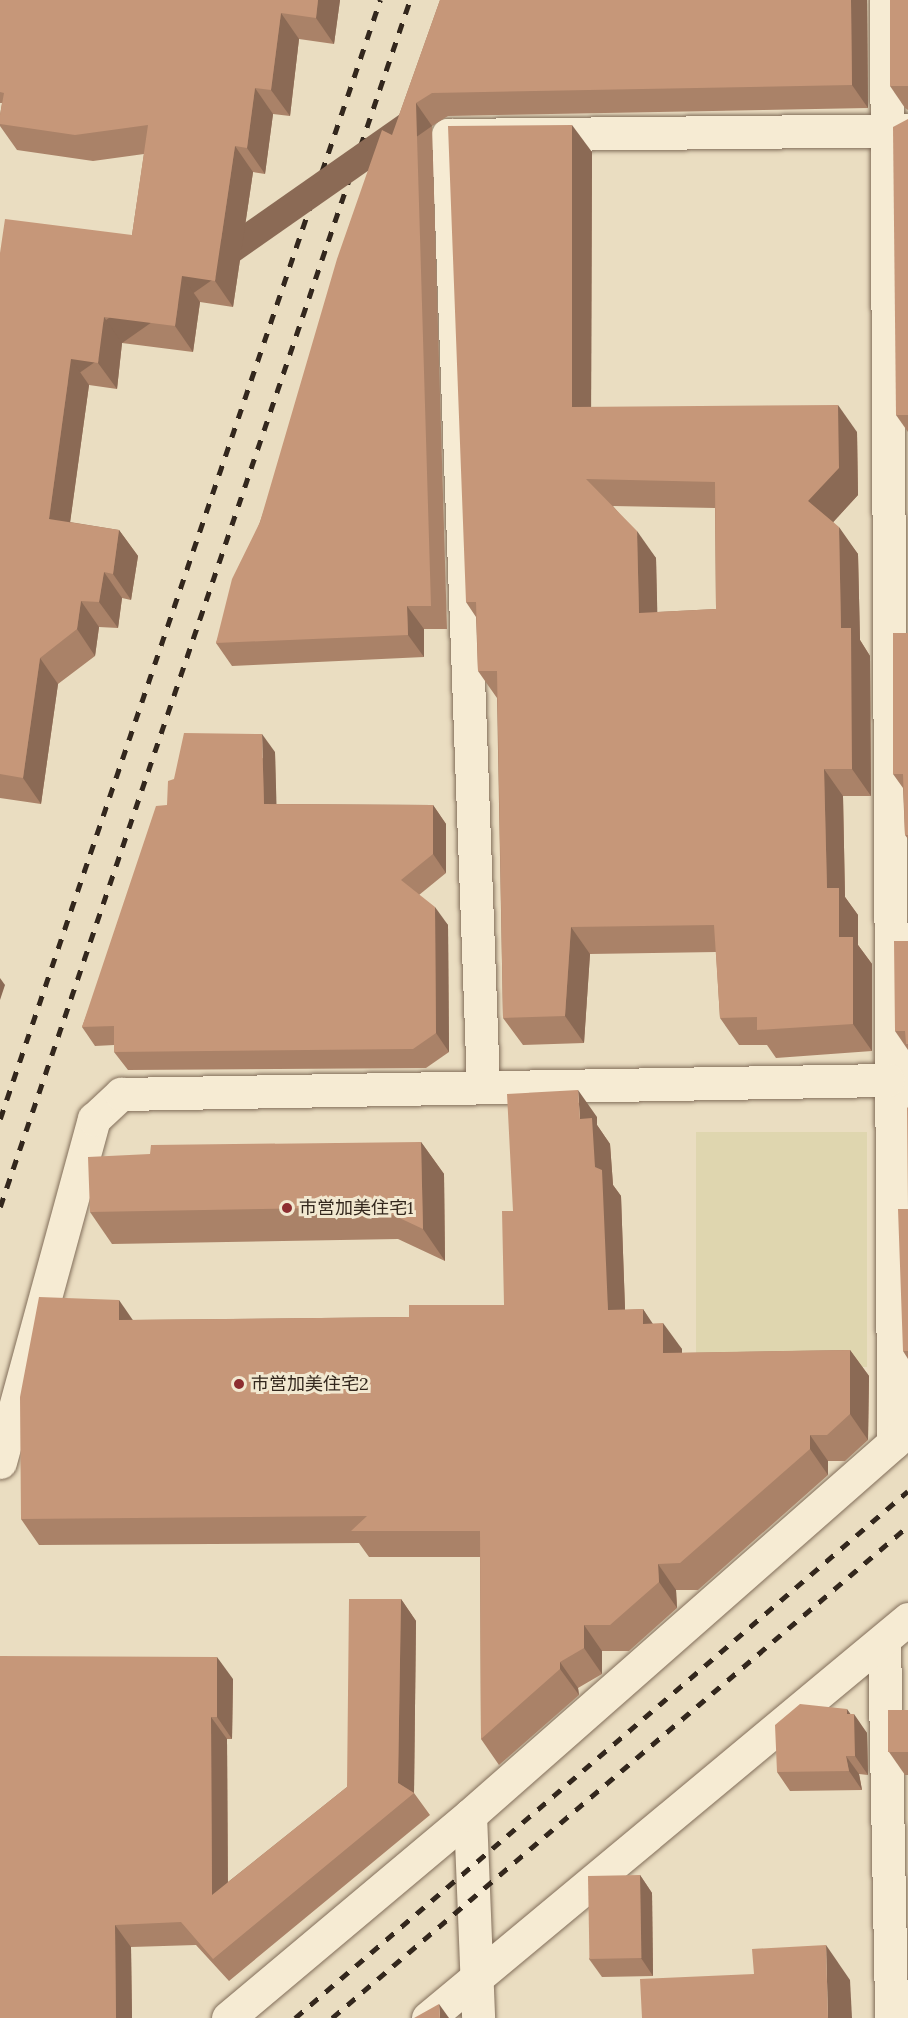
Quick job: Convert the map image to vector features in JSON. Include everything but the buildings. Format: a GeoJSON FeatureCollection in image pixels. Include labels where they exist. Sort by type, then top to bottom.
{"type":"FeatureCollection","features":[{"type":"Feature","properties":{"kind":"street"},"geometry":{"type":"LineString","coordinates":[[228,2018],[470,1815],[901,1437],[888,1080],[898,131],[886,0]]}},
{"type":"Feature","properties":{"kind":"street"},"geometry":{"type":"LineString","coordinates":[[483,1085],[448,135],[898,131]]}},
{"type":"Feature","properties":{"kind":"street"},"geometry":{"type":"LineString","coordinates":[[0,1462],[94,1119],[121,1094],[483,1085],[888,1080]]}},
{"type":"Feature","properties":{"kind":"street"},"geometry":{"type":"LineString","coordinates":[[428,2018],[908,1619]]}},
{"type":"Feature","properties":{"kind":"street"},"geometry":{"type":"LineString","coordinates":[[884,1641],[891,2018]]}},
{"type":"Feature","properties":{"kind":"street"},"geometry":{"type":"LineString","coordinates":[[470,1815],[478,2018]]}},
{"type":"Feature","properties":{"kind":"shaded area"},"geometry":{"type":"Polygon","coordinates":[[[696,1132],[867,1132],[867,1367],[696,1367],[696,1132]]]}},
{"type":"Feature","properties":{"kind":"railway"},"geometry":{"type":"LineString","coordinates":[[0,1119],[380,0]]}},
{"type":"Feature","properties":{"kind":"railway"},"geometry":{"type":"LineString","coordinates":[[0,1207],[410,0]]}},
{"type":"Feature","properties":{"kind":"railway"},"geometry":{"type":"LineString","coordinates":[[295,2018],[908,1491]]}},
{"type":"Feature","properties":{"kind":"railway"},"geometry":{"type":"LineString","coordinates":[[332,2018],[908,1526]]}},
{"type":"Feature","properties":{"kind":"place","name":"市営加美住宅1"},"geometry":{"type":"Point","coordinates":[287,1208]}},
{"type":"Feature","properties":{"kind":"place","name":"市営加美住宅2"},"geometry":{"type":"Point","coordinates":[239,1384]}}]}
